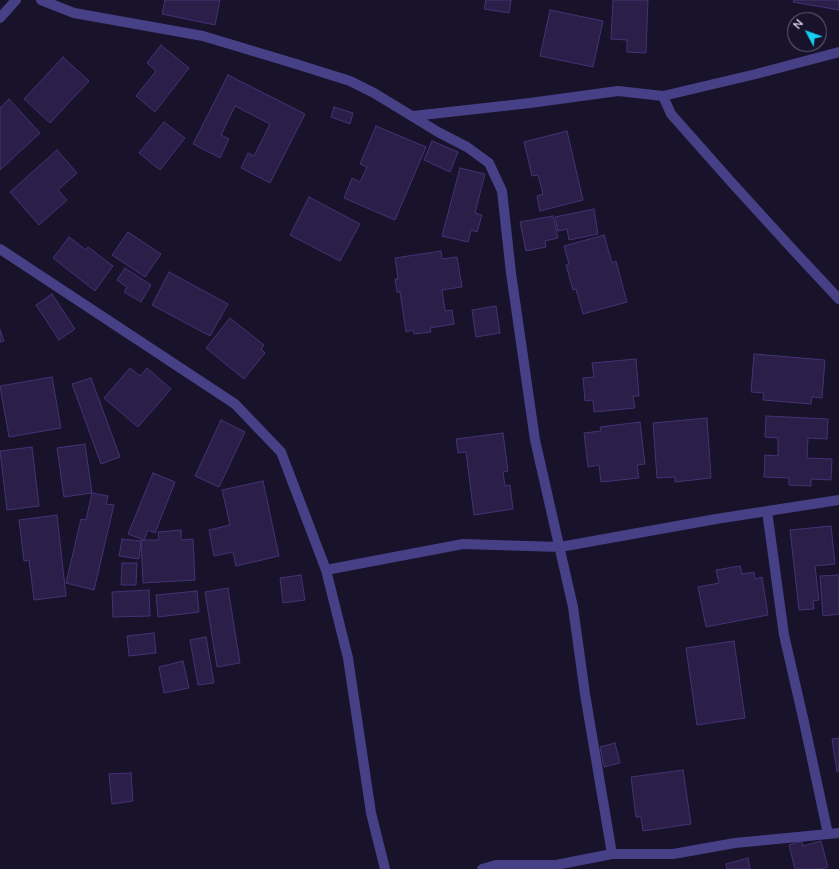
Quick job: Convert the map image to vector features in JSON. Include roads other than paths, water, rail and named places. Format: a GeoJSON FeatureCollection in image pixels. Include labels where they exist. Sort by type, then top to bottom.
{"type":"FeatureCollection","features":[{"type":"Feature","properties":{"kind":"street"},"geometry":{"type":"LineString","coordinates":[[0,18],[16,0]]}},
{"type":"Feature","properties":{"kind":"street"},"geometry":{"type":"LineString","coordinates":[[41,0],[74,13],[203,36],[350,81],[374,93],[438,132],[467,147],[489,162],[502,191],[511,273],[535,440],[573,607],[585,694],[612,854]]}},
{"type":"Feature","properties":{"kind":"street"},"geometry":{"type":"LineString","coordinates":[[413,116],[530,103],[618,91],[663,96],[756,74],[839,52]]}},
{"type":"Feature","properties":{"kind":"street"},"geometry":{"type":"LineString","coordinates":[[663,96],[671,114],[758,212],[839,299]]}},
{"type":"Feature","properties":{"kind":"street"},"geometry":{"type":"LineString","coordinates":[[0,249],[235,404],[281,452],[326,570],[348,658],[371,813],[385,869]]}},
{"type":"Feature","properties":{"kind":"street"},"geometry":{"type":"LineString","coordinates":[[326,570],[463,544],[560,547],[716,519],[839,500]]}},
{"type":"Feature","properties":{"kind":"street"},"geometry":{"type":"LineString","coordinates":[[767,511],[784,635],[828,834]]}},
{"type":"Feature","properties":{"kind":"street"},"geometry":{"type":"LineString","coordinates":[[482,869],[496,865],[556,865],[612,854],[672,854],[735,843],[839,833]]}}]}
